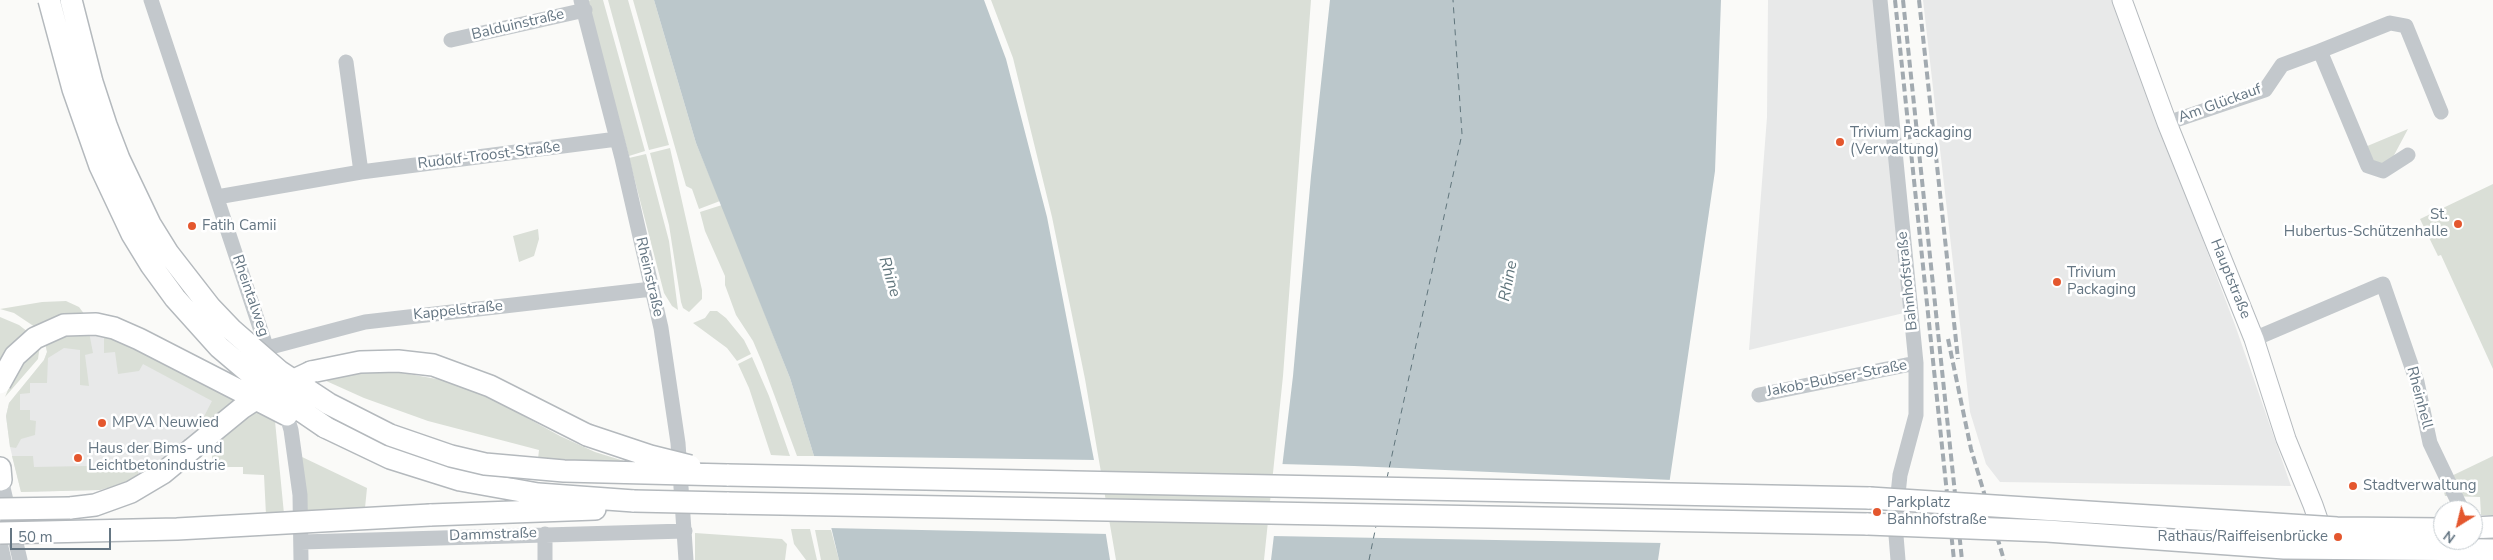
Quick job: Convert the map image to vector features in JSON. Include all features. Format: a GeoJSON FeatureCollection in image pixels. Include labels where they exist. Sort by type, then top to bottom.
{"type":"FeatureCollection","features":[{"type":"Feature","properties":{"kind":"highway"},"geometry":{"type":"LineString","coordinates":[[49,0],[73,89],[96,158],[115,201],[151,265],[175,298],[219,347],[265,386],[326,427]]}},
{"type":"Feature","properties":{"kind":"highway"},"geometry":{"type":"LineString","coordinates":[[71,0],[92,82],[109,134],[133,191],[168,253],[210,307],[279,371],[358,420],[420,446],[468,460],[503,466],[564,472],[1820,496],[2336,528],[2433,529]]}},
{"type":"Feature","properties":{"kind":"highway"},"geometry":{"type":"LineString","coordinates":[[0,383],[15,356],[35,338],[64,325],[96,324],[127,333],[277,410],[326,427],[390,458],[460,480],[538,494],[634,501],[1859,524],[2046,531],[2292,548],[2493,550]]}},
{"type":"Feature","properties":{"kind":"highway"},"geometry":{"type":"LineString","coordinates":[[0,509],[70,508],[95,505],[120,497],[163,472],[212,431],[262,395],[301,376],[325,368],[379,361],[416,362],[451,370],[498,390],[588,435],[650,456],[727,475]]}},
{"type":"Feature","properties":{"kind":"highway"},"geometry":{"type":"LineString","coordinates":[[1,546],[177,530],[447,514],[585,510],[634,501]]}},
{"type":"Feature","properties":{"kind":"main road","name":"Hauptstraße"},"geometry":{"type":"LineString","coordinates":[[2122,0],[2167,123],[2254,339],[2286,439],[2313,505],[2332,560]]}},
{"type":"Feature","properties":{"kind":"street","name":"Rheintalweg"},"geometry":{"type":"LineString","coordinates":[[151,0],[267,348],[291,430],[300,495],[301,560]]}},
{"type":"Feature","properties":{"kind":"street","name":"Bahnhofstraße"},"geometry":{"type":"LineString","coordinates":[[1880,0],[1916,363],[1916,415],[1900,475],[1894,522],[1898,560]]}},
{"type":"Feature","properties":{"kind":"street","name":"Balduinstraße"},"geometry":{"type":"LineString","coordinates":[[451,40],[583,5]]}},
{"type":"Feature","properties":{"kind":"street","name":"Rheinstraße"},"geometry":{"type":"LineString","coordinates":[[583,5],[617,139],[661,328],[677,435],[686,531],[686,560]]}},
{"type":"Feature","properties":{"kind":"street","name":"Am Glückauf"},"geometry":{"type":"LineString","coordinates":[[2167,123],[2265,90],[2282,65],[2390,23],[2406,26],[2442,112]]}},
{"type":"Feature","properties":{"kind":"street"},"geometry":{"type":"LineString","coordinates":[[2320,51],[2368,166],[2383,171],[2408,156]]}},
{"type":"Feature","properties":{"kind":"street"},"geometry":{"type":"LineString","coordinates":[[346,62],[361,172]]}},
{"type":"Feature","properties":{"kind":"street","name":"Rudolf-Troost-Straße"},"geometry":{"type":"LineString","coordinates":[[217,197],[361,172],[617,139]]}},
{"type":"Feature","properties":{"kind":"street","name":"Rheinhell"},"geometry":{"type":"LineString","coordinates":[[2254,339],[2383,284],[2417,382],[2430,444],[2457,500]]}},
{"type":"Feature","properties":{"kind":"street","name":"Kappelstraße"},"geometry":{"type":"LineString","coordinates":[[267,348],[365,322],[652,289]]}},
{"type":"Feature","properties":{"kind":"street","name":"Jakob-Bubser-Straße"},"geometry":{"type":"LineString","coordinates":[[1759,395],[1916,363]]}},
{"type":"Feature","properties":{"kind":"street"},"geometry":{"type":"LineString","coordinates":[[0,474],[18,553]]}},
{"type":"Feature","properties":{"kind":"street","name":"Dammstraße"},"geometry":{"type":"LineString","coordinates":[[301,542],[686,531]]}},
{"type":"Feature","properties":{"kind":"street"},"geometry":{"type":"LineString","coordinates":[[545,560],[546,534]]}},
{"type":"Feature","properties":{"kind":"shaded area"},"geometry":{"type":"Polygon","coordinates":[[[603,0],[645,151],[629,156],[587,1],[603,0]]]}},
{"type":"Feature","properties":{"kind":"shaded area"},"geometry":{"type":"Polygon","coordinates":[[[608,0],[628,0],[669,145],[649,150],[608,0]]]}},
{"type":"Feature","properties":{"kind":"shaded area"},"geometry":{"type":"Polygon","coordinates":[[[633,0],[654,0],[696,143],[720,201],[699,209],[692,189],[686,186],[633,0]]]}},
{"type":"Feature","properties":{"kind":"shaded area"},"geometry":{"type":"Polygon","coordinates":[[[991,0],[1311,0],[1283,376],[1264,560],[1116,560],[1085,379],[1052,217],[1013,58],[991,0]]]}},
{"type":"Feature","properties":{"kind":"shaded area","name":"Trivium Packaging (Verwaltung)"},"geometry":{"type":"Polygon","coordinates":[[[1768,0],[1877,0],[1908,312],[1749,350],[1767,117],[1768,0]]]}},
{"type":"Feature","properties":{"kind":"shaded area","name":"Trivium Packaging"},"geometry":{"type":"Polygon","coordinates":[[[1923,0],[2112,0],[2235,325],[2291,486],[2000,482],[1986,464],[1970,412],[1923,0]]]}},
{"type":"Feature","properties":{"kind":"shaded area"},"geometry":{"type":"Polygon","coordinates":[[[2408,129],[2392,159],[2381,164],[2373,163],[2365,147],[2408,129]]]}},
{"type":"Feature","properties":{"kind":"shaded area"},"geometry":{"type":"Polygon","coordinates":[[[670,148],[702,290],[702,299],[689,312],[683,308],[681,302],[669,225],[650,153],[670,148]]]}},
{"type":"Feature","properties":{"kind":"shaded area"},"geometry":{"type":"Polygon","coordinates":[[[646,154],[669,241],[678,310],[672,306],[664,293],[629,158],[646,154]]]}},
{"type":"Feature","properties":{"kind":"shaded area"},"geometry":{"type":"Polygon","coordinates":[[[2493,184],[2493,369],[2441,255],[2438,256],[2420,219],[2493,184]]]}},
{"type":"Feature","properties":{"kind":"shaded area"},"geometry":{"type":"Polygon","coordinates":[[[722,205],[790,378],[814,456],[797,456],[762,362],[753,341],[736,315],[725,285],[725,276],[705,231],[700,212],[722,205]]]}},
{"type":"Feature","properties":{"kind":"shaded area"},"geometry":{"type":"Polygon","coordinates":[[[538,229],[539,239],[534,256],[519,262],[513,236],[538,229]]]}},
{"type":"Feature","properties":{"kind":"shaded area"},"geometry":{"type":"Polygon","coordinates":[[[66,301],[79,307],[85,315],[68,315],[49,319],[35,327],[14,313],[0,309],[42,302],[66,301]]]}},
{"type":"Feature","properties":{"kind":"shaded area"},"geometry":{"type":"Polygon","coordinates":[[[710,311],[717,311],[726,318],[744,340],[751,354],[737,361],[727,348],[693,323],[705,318],[710,311]]]}},
{"type":"Feature","properties":{"kind":"shaded area"},"geometry":{"type":"Polygon","coordinates":[[[0,317],[19,325],[28,332],[0,367],[0,317]]]}},
{"type":"Feature","properties":{"kind":"shaded area"},"geometry":{"type":"Polygon","coordinates":[[[89,332],[93,353],[85,355],[89,386],[80,385],[80,350],[64,348],[48,358],[47,383],[30,383],[30,393],[20,394],[20,410],[30,410],[30,420],[36,421],[35,435],[21,439],[16,448],[10,447],[6,416],[9,403],[44,360],[47,352],[45,342],[63,335],[89,332]]]}},
{"type":"Feature","properties":{"kind":"shaded area"},"geometry":{"type":"Polygon","coordinates":[[[104,334],[237,400],[160,464],[138,476],[100,490],[21,492],[10,447],[6,416],[9,403],[44,360],[47,352],[45,342],[63,335],[104,334]]]}},
{"type":"Feature","properties":{"kind":"shaded area"},"geometry":{"type":"Polygon","coordinates":[[[104,334],[120,339],[237,400],[195,434],[212,401],[143,364],[139,371],[118,374],[115,352],[104,353],[104,334]]]}},
{"type":"Feature","properties":{"kind":"shaded area"},"geometry":{"type":"Polygon","coordinates":[[[40,345],[38,359],[5,397],[16,370],[40,345]]]}},
{"type":"Feature","properties":{"kind":"shaded area"},"geometry":{"type":"Polygon","coordinates":[[[752,357],[769,396],[790,456],[771,455],[749,388],[738,364],[752,357]]]}},
{"type":"Feature","properties":{"kind":"shaded area"},"geometry":{"type":"Polygon","coordinates":[[[369,372],[398,372],[453,382],[480,392],[560,436],[595,452],[634,464],[538,459],[539,450],[428,421],[364,398],[324,380],[369,372]]]}},
{"type":"Feature","properties":{"kind":"shaded area"},"geometry":{"type":"Polygon","coordinates":[[[256,410],[275,421],[284,514],[266,515],[264,475],[243,474],[243,467],[213,467],[211,447],[256,410]]]}},
{"type":"Feature","properties":{"kind":"shaded area"},"geometry":{"type":"Polygon","coordinates":[[[12,456],[33,456],[34,467],[138,465],[138,476],[119,485],[100,490],[21,492],[12,456]]]}},
{"type":"Feature","properties":{"kind":"shaded area"},"geometry":{"type":"Polygon","coordinates":[[[300,456],[367,488],[365,508],[307,511],[300,456]]]}},
{"type":"Feature","properties":{"kind":"shaded area"},"geometry":{"type":"Polygon","coordinates":[[[2493,456],[2493,515],[2483,515],[2483,500],[2480,500],[2480,497],[2445,496],[2441,481],[2493,456]]]}},
{"type":"Feature","properties":{"kind":"shaded area"},"geometry":{"type":"Polygon","coordinates":[[[791,529],[810,529],[817,560],[806,560],[794,544],[791,529]]]}},
{"type":"Feature","properties":{"kind":"shaded area"},"geometry":{"type":"Polygon","coordinates":[[[815,530],[831,530],[839,560],[821,560],[815,530]]]}},
{"type":"Feature","properties":{"kind":"shaded area"},"geometry":{"type":"Polygon","coordinates":[[[695,533],[782,539],[787,544],[785,560],[695,560],[695,533]]]}},
{"type":"Feature","properties":{"kind":"water","name":"Rhine"},"geometry":{"type":"Polygon","coordinates":[[[654,0],[984,0],[1006,59],[1047,217],[1094,460],[1110,560],[839,560],[814,456],[790,378],[696,143],[654,0]]]}},
{"type":"Feature","properties":{"kind":"water","name":"Rhine"},"geometry":{"type":"Polygon","coordinates":[[[1330,0],[1721,0],[1715,171],[1658,560],[1271,560],[1293,376],[1311,176],[1330,0]]]}},
{"type":"Feature","properties":{"kind":"pier"},"geometry":{"type":"Polygon","coordinates":[[[812,456],[1096,460],[1109,534],[828,528],[812,456]]]}},
{"type":"Feature","properties":{"kind":"pier"},"geometry":{"type":"Polygon","coordinates":[[[1280,464],[1672,480],[1663,543],[1272,536],[1280,464]]]}},
{"type":"Feature","properties":{"kind":"ferry route"},"geometry":{"type":"LineString","coordinates":[[1387,478],[1462,134],[1453,0]]}},
{"type":"Feature","properties":{"kind":"ferry route"},"geometry":{"type":"LineString","coordinates":[[1369,560],[1376,526]]}},
{"type":"Feature","properties":{"kind":"railway"},"geometry":{"type":"LineString","coordinates":[[1895,0],[1954,560]]}},
{"type":"Feature","properties":{"kind":"railway"},"geometry":{"type":"LineString","coordinates":[[1903,0],[1962,560]]}},
{"type":"Feature","properties":{"kind":"railway"},"geometry":{"type":"LineString","coordinates":[[1919,0],[1958,359]]}},
{"type":"Feature","properties":{"kind":"railway"},"geometry":{"type":"LineString","coordinates":[[1948,339],[1971,449],[2004,560]]}},
{"type":"Feature","properties":{"kind":"place","name":"Trivium Packaging (Verwaltung)"},"geometry":{"type":"Point","coordinates":[1840,142]}},
{"type":"Feature","properties":{"kind":"place","name":"St. Hubertus-Schützenhalle"},"geometry":{"type":"Point","coordinates":[2458,224]}},
{"type":"Feature","properties":{"kind":"place","name":"Fatih Camii"},"geometry":{"type":"Point","coordinates":[192,226]}},
{"type":"Feature","properties":{"kind":"place","name":"Trivium Packaging"},"geometry":{"type":"Point","coordinates":[2057,282]}},
{"type":"Feature","properties":{"kind":"place","name":"MPVA Neuwied"},"geometry":{"type":"Point","coordinates":[102,423]}},
{"type":"Feature","properties":{"kind":"place","name":"Haus der Bims- und Leichtbetonindustrie"},"geometry":{"type":"Point","coordinates":[78,458]}},
{"type":"Feature","properties":{"kind":"place","name":"Stadtverwaltung"},"geometry":{"type":"Point","coordinates":[2353,486]}},
{"type":"Feature","properties":{"kind":"place","name":"Parkplatz Bahnhofstraße"},"geometry":{"type":"Point","coordinates":[1877,512]}},
{"type":"Feature","properties":{"kind":"place","name":"Rathaus/Raiffeisenbrücke"},"geometry":{"type":"Point","coordinates":[2338,537]}}]}
